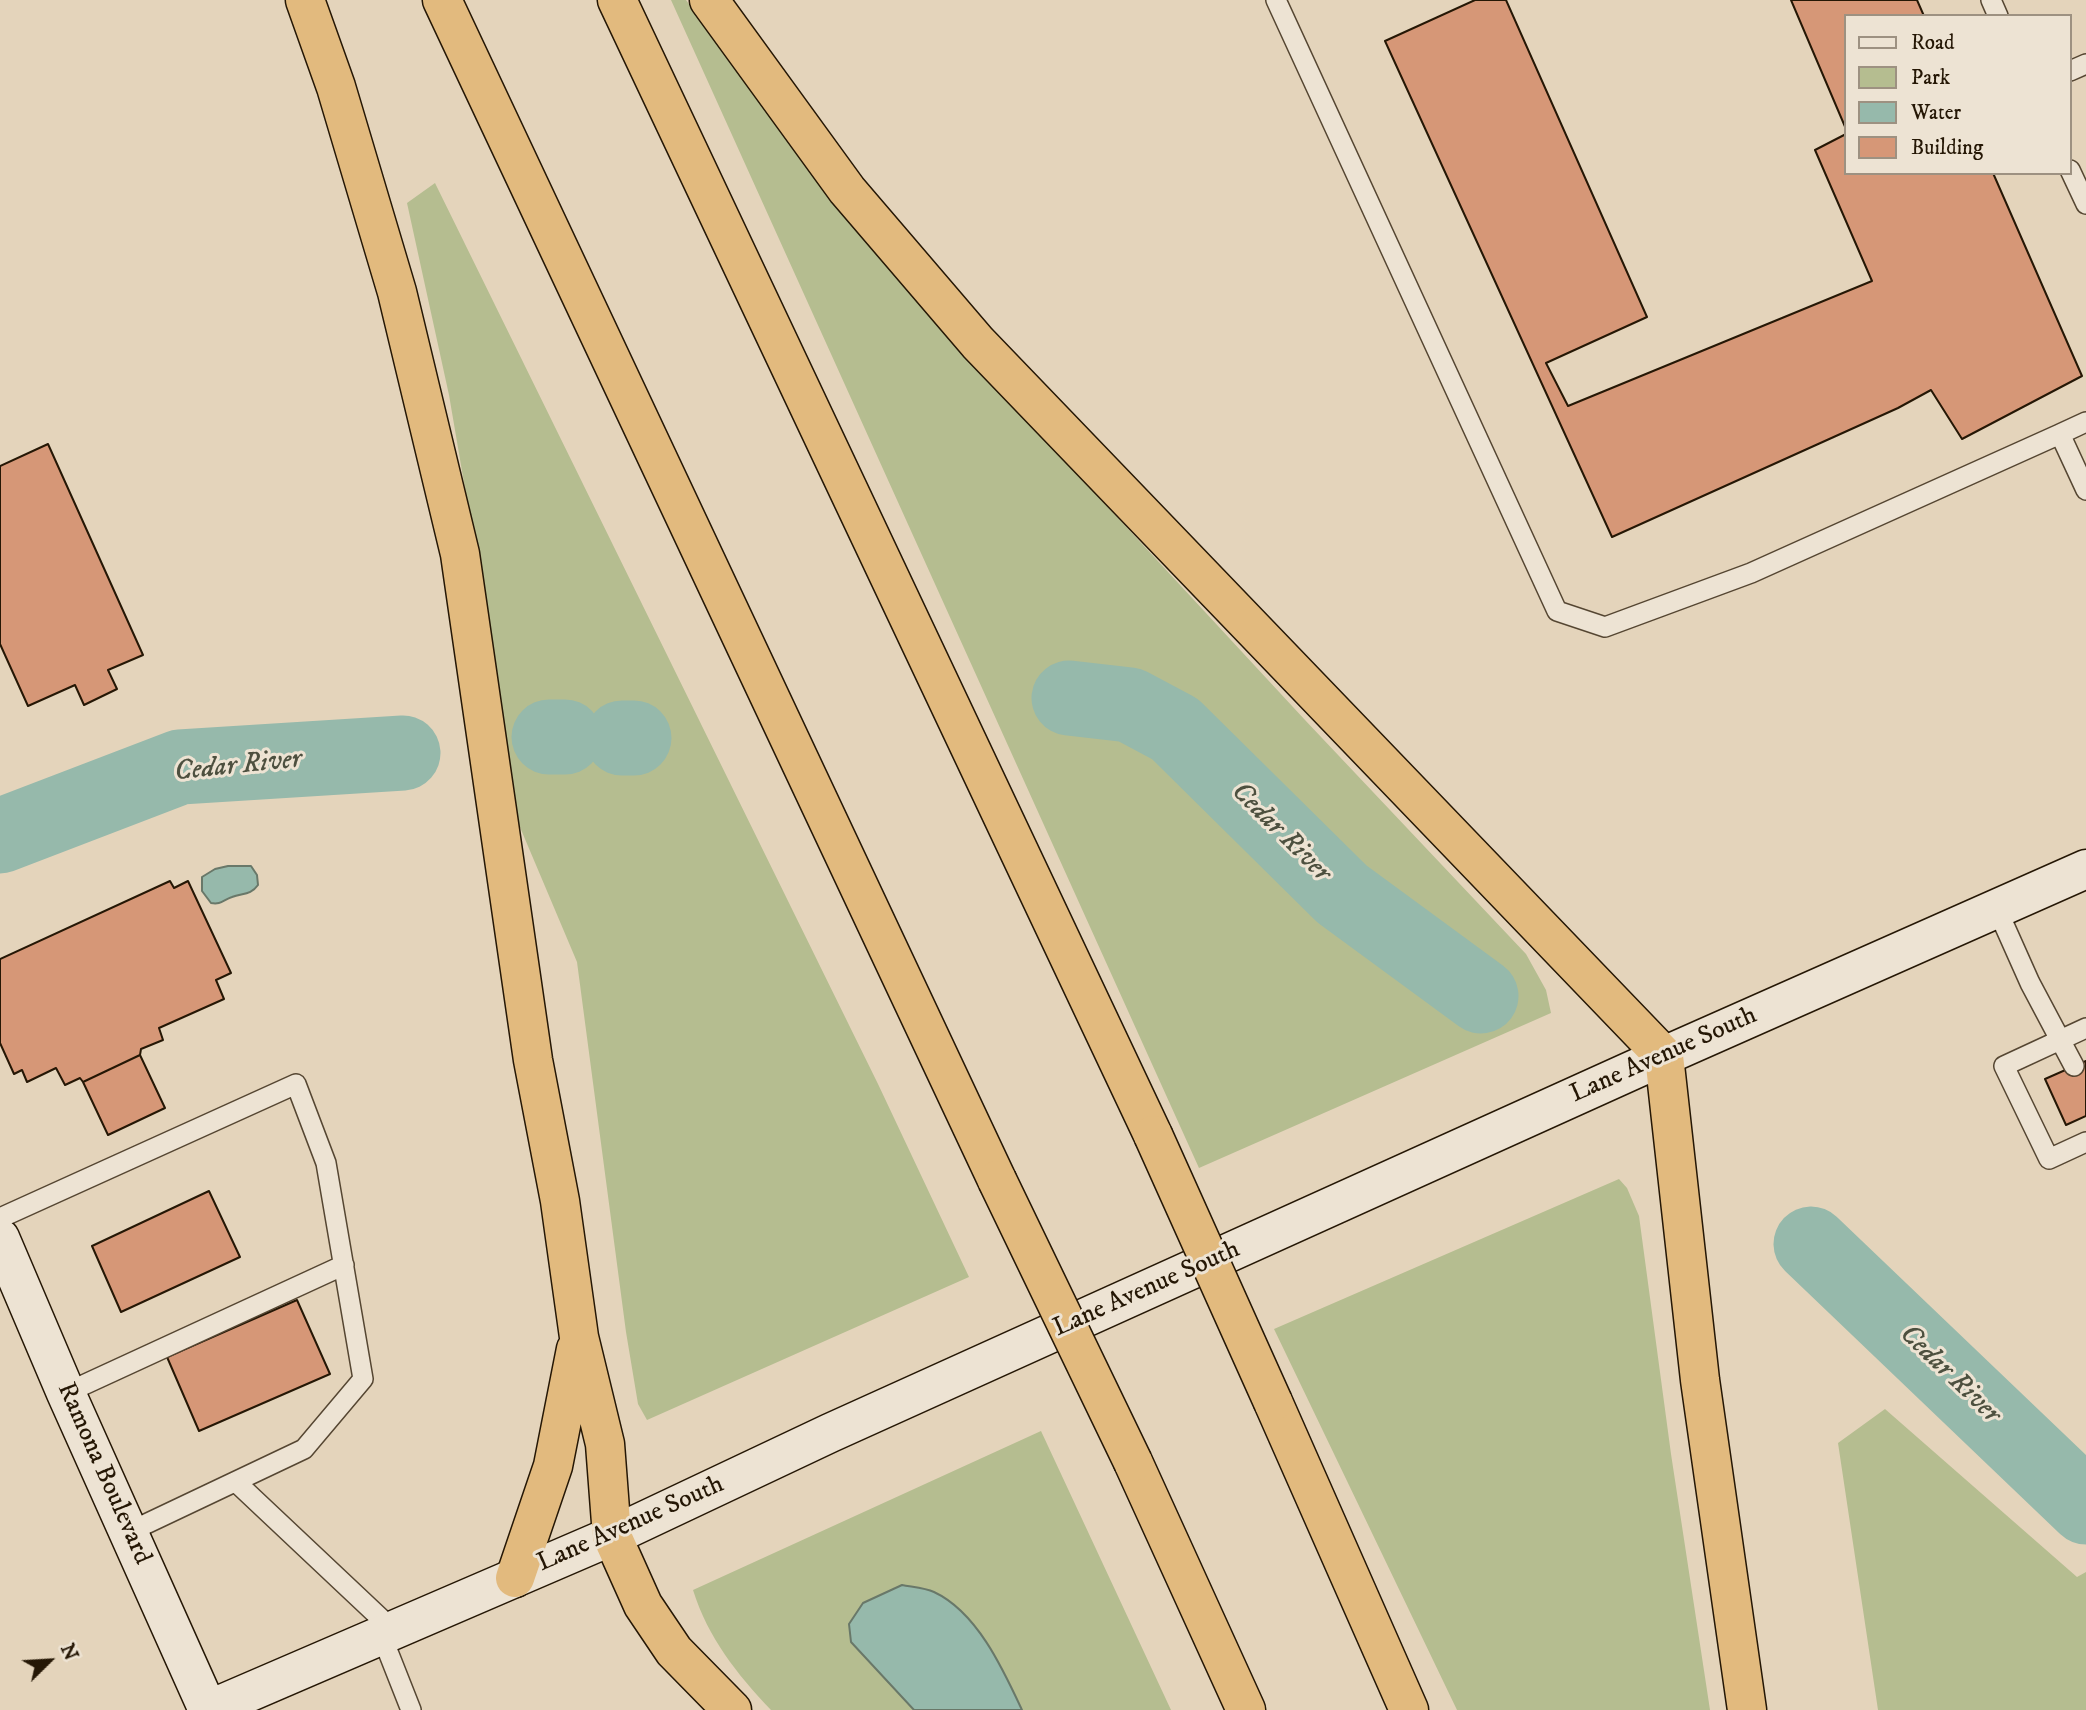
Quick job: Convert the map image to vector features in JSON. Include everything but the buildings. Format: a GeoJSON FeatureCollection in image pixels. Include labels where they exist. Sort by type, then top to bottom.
{"type":"FeatureCollection","features":[{"type":"Feature","properties":{"kind":"highway"},"geometry":{"type":"LineString","coordinates":[[305,0],[336,87],[397,292],[460,554],[533,1060],[560,1201],[579,1337],[605,1444],[612,1536],[643,1605],[674,1651],[732,1710]]}},
{"type":"Feature","properties":{"kind":"highway"},"geometry":{"type":"LineString","coordinates":[[442,0],[997,1180],[1133,1462],[1246,1710]]}},
{"type":"Feature","properties":{"kind":"highway"},"geometry":{"type":"LineString","coordinates":[[617,0],[1153,1135],[1409,1710]]}},
{"type":"Feature","properties":{"kind":"highway"},"geometry":{"type":"LineString","coordinates":[[709,0],[847,190],[978,343],[1664,1056],[1700,1380],[1747,1710]]}},
{"type":"Feature","properties":{"kind":"highway"},"geometry":{"type":"LineString","coordinates":[[516,1577],[553,1466],[579,1337]]}},
{"type":"Feature","properties":{"kind":"main road","name":"Lane Avenue South"},"geometry":{"type":"LineString","coordinates":[[208,1710],[612,1536],[830,1433],[1664,1056],[2086,869]]}},
{"type":"Feature","properties":{"kind":"main road","name":"Ramona Boulevard"},"geometry":{"type":"LineString","coordinates":[[0,1238],[66,1393],[208,1710]]}},
{"type":"Feature","properties":{"kind":"lane"},"geometry":{"type":"LineString","coordinates":[[1276,0],[1557,611],[1605,627],[1751,573],[2086,422]]}},
{"type":"Feature","properties":{"kind":"lane"},"geometry":{"type":"LineString","coordinates":[[2072,174],[2086,204]]}},
{"type":"Feature","properties":{"kind":"lane"},"geometry":{"type":"LineString","coordinates":[[2060,434],[2086,490]]}},
{"type":"Feature","properties":{"kind":"lane"},"geometry":{"type":"LineString","coordinates":[[1997,909],[2030,983],[2074,1066]]}},
{"type":"Feature","properties":{"kind":"lane"},"geometry":{"type":"LineString","coordinates":[[2086,1028],[2004,1066],[2049,1159],[2086,1142]]}},
{"type":"Feature","properties":{"kind":"lane"},"geometry":{"type":"LineString","coordinates":[[0,1218],[296,1084],[326,1163],[363,1379],[304,1449],[129,1532]]}},
{"type":"Feature","properties":{"kind":"lane"},"geometry":{"type":"LineString","coordinates":[[66,1393],[344,1265]]}},
{"type":"Feature","properties":{"kind":"lane"},"geometry":{"type":"LineString","coordinates":[[237,1483],[386,1632],[411,1710]]}},
{"type":"Feature","properties":{"kind":"green space"},"geometry":{"type":"Polygon","coordinates":[[[671,0],[686,0],[778,126],[919,303],[1526,954],[1546,990],[1551,1013],[1199,1168],[671,0]]]}},
{"type":"Feature","properties":{"kind":"green space"},"geometry":{"type":"Polygon","coordinates":[[[435,183],[878,1084],[969,1277],[647,1420],[638,1404],[626,1332],[577,962],[514,813],[449,395],[407,203],[435,183]]]}},
{"type":"Feature","properties":{"kind":"green space"},"geometry":{"type":"Polygon","coordinates":[[[1619,1179],[1627,1188],[1639,1216],[1671,1454],[1710,1710],[1457,1710],[1274,1329],[1619,1179]]]}},
{"type":"Feature","properties":{"kind":"green space"},"geometry":{"type":"Polygon","coordinates":[[[1885,1409],[2077,1577],[2086,1572],[2086,1710],[1878,1710],[1838,1443],[1885,1409]]]}},
{"type":"Feature","properties":{"kind":"green space"},"geometry":{"type":"Polygon","coordinates":[[[1041,1431],[1171,1710],[1022,1710],[1005,1674],[907,1701],[914,1710],[771,1710],[715,1640],[693,1590],[1041,1431]]]}},
{"type":"Feature","properties":{"kind":"water"},"geometry":{"type":"Polygon","coordinates":[[[251,866],[257,875],[258,885],[250,892],[220,903],[211,903],[202,891],[202,877],[215,869],[251,866]]]}},
{"type":"Feature","properties":{"kind":"water"},"geometry":{"type":"Polygon","coordinates":[[[902,1585],[934,1592],[963,1613],[987,1643],[1022,1710],[914,1710],[851,1642],[849,1624],[863,1603],[902,1585]]]}},
{"type":"Feature","properties":{"kind":"waterway","name":"Cedar River"},"geometry":{"type":"LineString","coordinates":[[1069,698],[1130,705],[1175,729],[1342,894],[1481,996]]}},
{"type":"Feature","properties":{"kind":"waterway","name":"Cedar River"},"geometry":{"type":"LineString","coordinates":[[549,737],[565,737]]}},
{"type":"Feature","properties":{"kind":"waterway","name":"Cedar River"},"geometry":{"type":"LineString","coordinates":[[622,738],[634,738]]}},
{"type":"Feature","properties":{"kind":"waterway","name":"Cedar River"},"geometry":{"type":"LineString","coordinates":[[0,836],[180,767],[403,753]]}},
{"type":"Feature","properties":{"kind":"waterway","name":"Cedar River"},"geometry":{"type":"LineString","coordinates":[[1811,1244],[2086,1507]]}}]}
